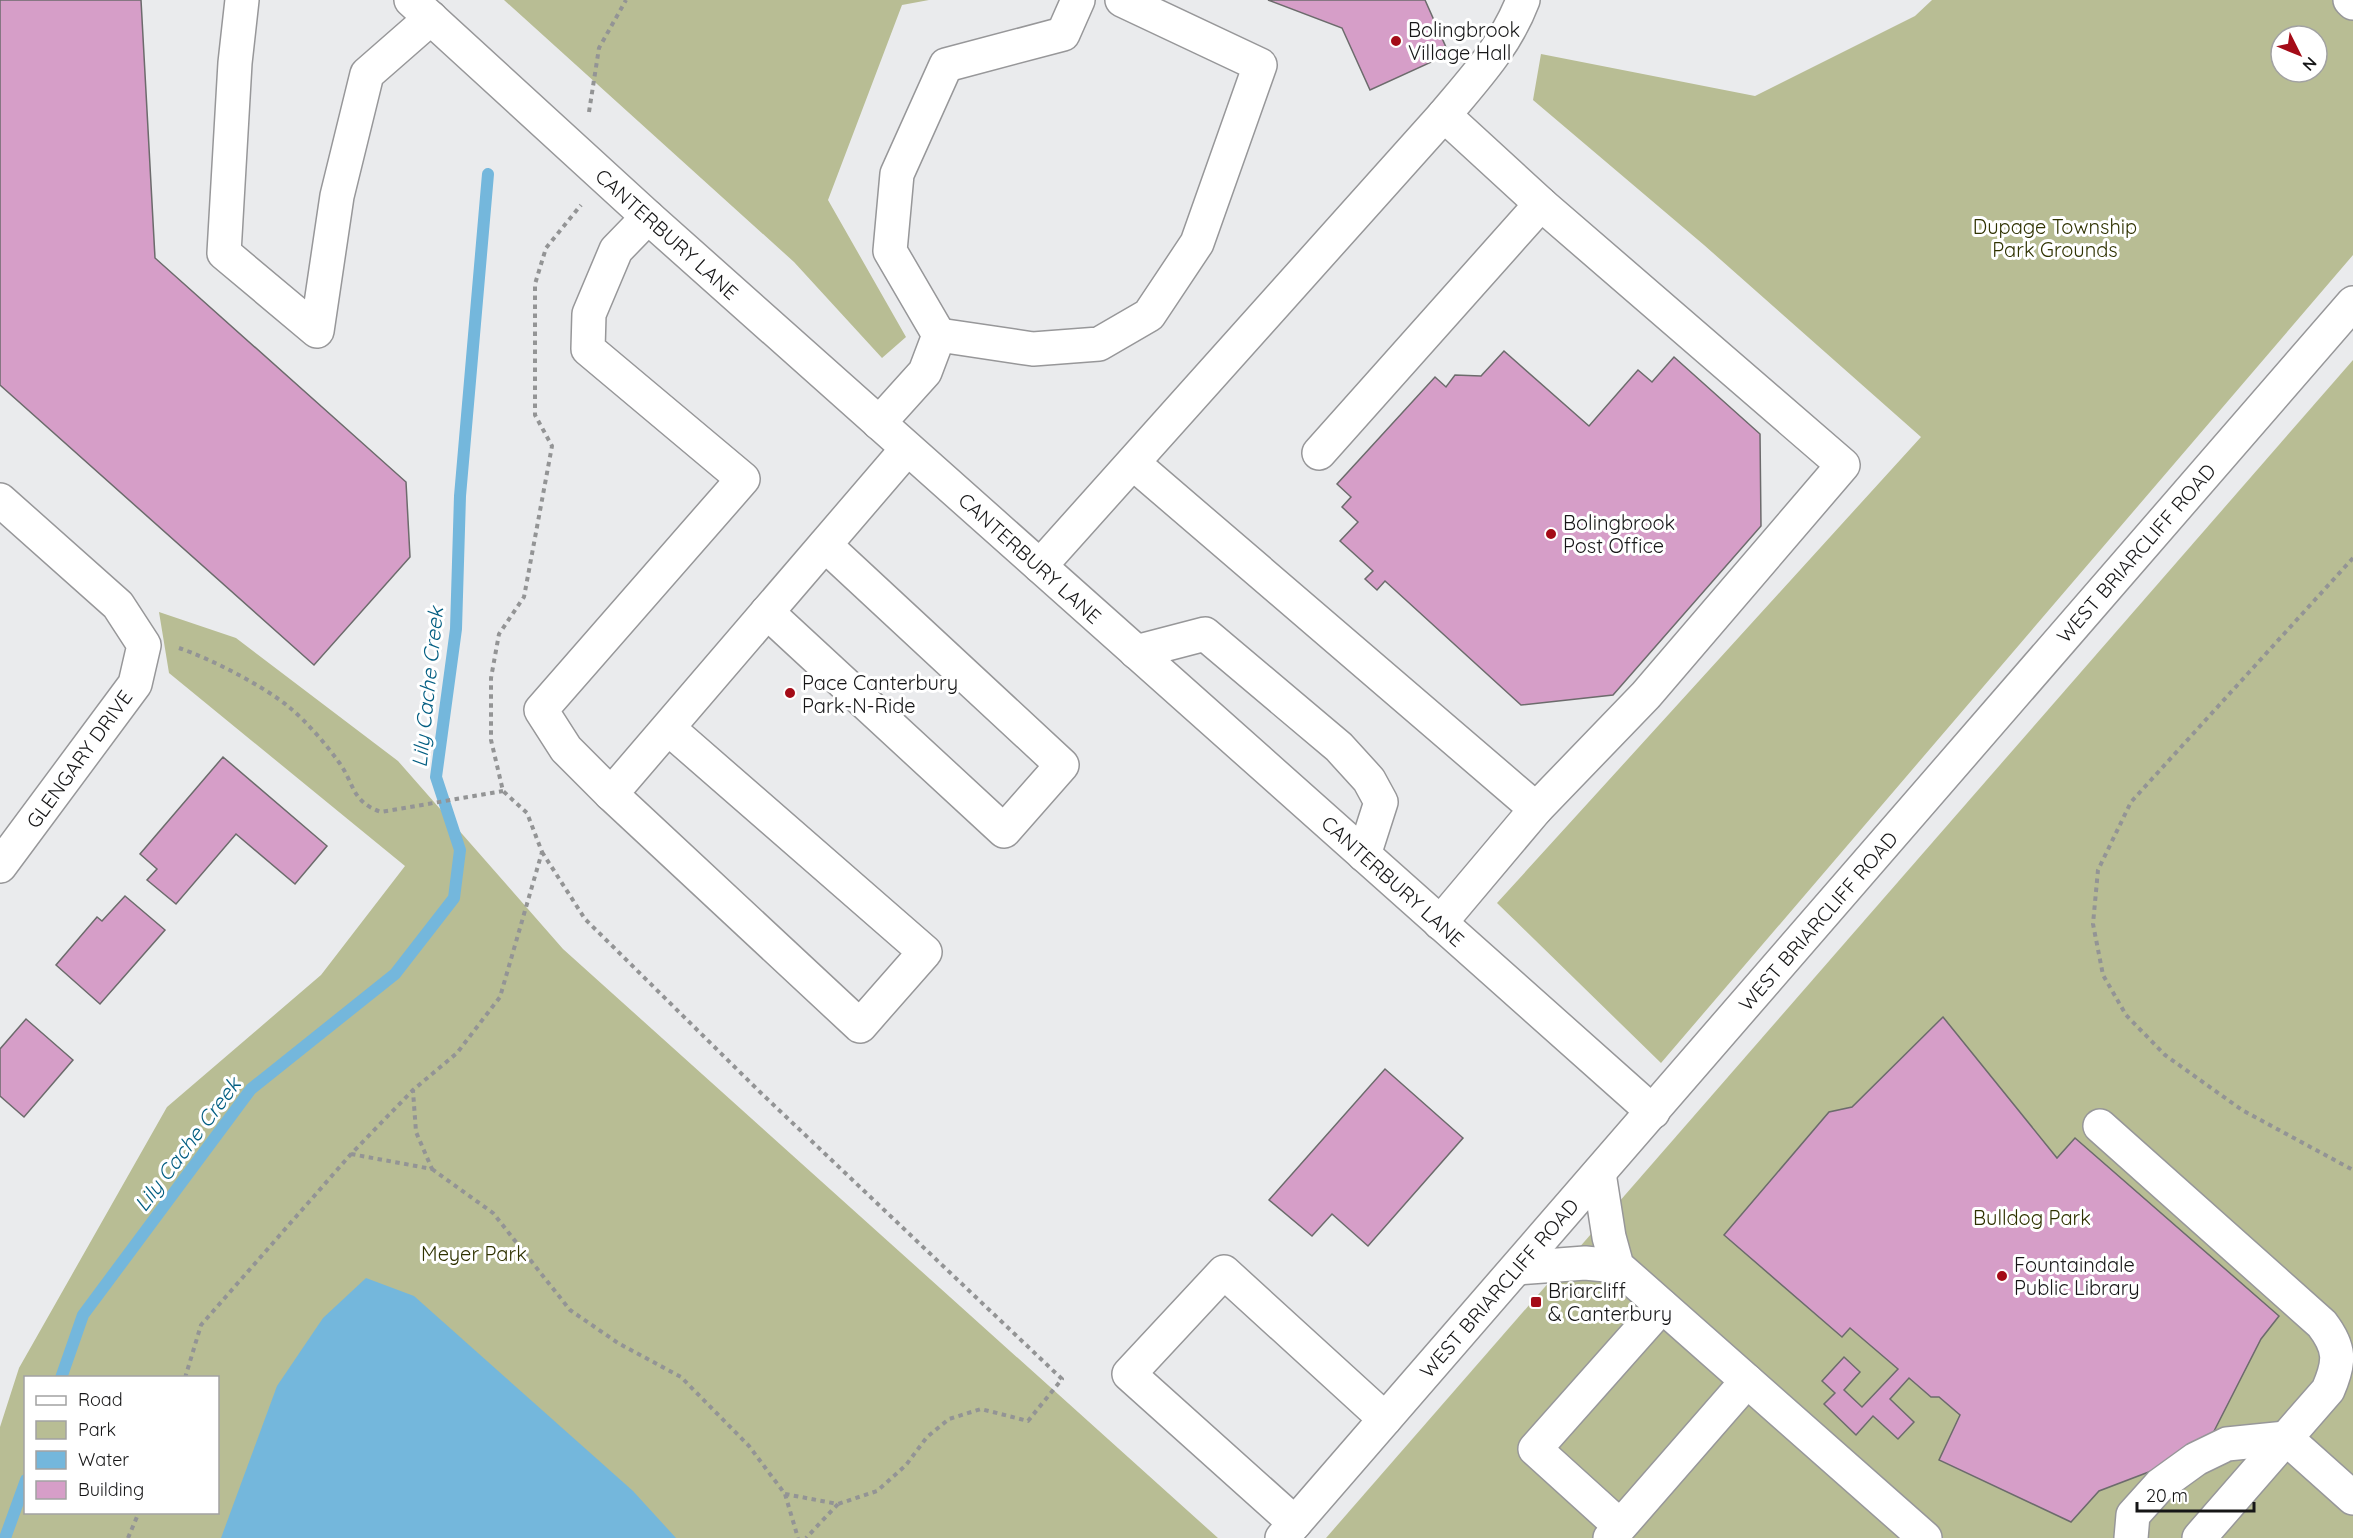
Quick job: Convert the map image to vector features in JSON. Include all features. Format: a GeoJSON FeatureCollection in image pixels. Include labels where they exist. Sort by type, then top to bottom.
{"type":"FeatureCollection","features":[{"type":"Feature","properties":{"kind":"street"},"geometry":{"type":"LineString","coordinates":[[242,0],[235,63],[224,253],[317,331],[337,196],[367,74],[421,9]]}},
{"type":"Feature","properties":{"kind":"street"},"geometry":{"type":"LineString","coordinates":[[939,335],[890,251],[897,174],[946,65],[1063,34],[1078,0]]}},
{"type":"Feature","properties":{"kind":"street"},"geometry":{"type":"LineString","coordinates":[[939,335],[1039,349],[1099,344],[1149,315],[1197,243],[1260,65],[1122,0]]}},
{"type":"Feature","properties":{"kind":"street"},"geometry":{"type":"LineString","coordinates":[[1040,566],[1444,115],[1497,51],[1514,25],[1523,0]]}},
{"type":"Feature","properties":{"kind":"street"},"geometry":{"type":"LineString","coordinates":[[2350,0],[2353,3]]}},
{"type":"Feature","properties":{"kind":"street","name":"CANTERBURY LANE"},"geometry":{"type":"LineString","coordinates":[[421,9],[648,217],[907,449],[1653,1112]]}},
{"type":"Feature","properties":{"kind":"street"},"geometry":{"type":"LineString","coordinates":[[1440,923],[1536,809],[1646,694],[1843,465],[1541,204],[1444,115]]}},
{"type":"Feature","properties":{"kind":"street"},"geometry":{"type":"LineString","coordinates":[[1319,453],[1541,204]]}},
{"type":"Feature","properties":{"kind":"street"},"geometry":{"type":"LineString","coordinates":[[648,217],[616,250],[589,314],[588,349],[743,479],[541,710],[566,749],[611,794],[860,1026],[925,952],[668,728]]}},
{"type":"Feature","properties":{"kind":"street","name":"WEST BRIARCLIFF ROAD"},"geometry":{"type":"LineString","coordinates":[[1289,1530],[2353,303]]}},
{"type":"Feature","properties":{"kind":"street"},"geometry":{"type":"LineString","coordinates":[[879,423],[925,372],[939,335]]}},
{"type":"Feature","properties":{"kind":"street"},"geometry":{"type":"LineString","coordinates":[[611,794],[907,449]]}},
{"type":"Feature","properties":{"kind":"street"},"geometry":{"type":"LineString","coordinates":[[1133,463],[1536,809]]}},
{"type":"Feature","properties":{"kind":"street"},"geometry":{"type":"LineString","coordinates":[[0,500],[118,605],[144,645]]}},
{"type":"Feature","properties":{"kind":"street"},"geometry":{"type":"LineString","coordinates":[[767,612],[1004,831],[1062,765],[825,545]]}},
{"type":"Feature","properties":{"kind":"street"},"geometry":{"type":"LineString","coordinates":[[1136,652],[1205,634],[1339,747],[1369,780],[1381,802],[1364,855]]}},
{"type":"Feature","properties":{"kind":"street","name":"GLENGARY DRIVE"},"geometry":{"type":"LineString","coordinates":[[0,866],[135,684],[144,645]]}},
{"type":"Feature","properties":{"kind":"street"},"geometry":{"type":"LineString","coordinates":[[2100,1126],[2322,1324],[2336,1341],[2337,1367],[2328,1390],[2199,1538]]}},
{"type":"Feature","properties":{"kind":"street"},"geometry":{"type":"LineString","coordinates":[[1599,1173],[1609,1237],[1617,1266],[1925,1538]]}},
{"type":"Feature","properties":{"kind":"street"},"geometry":{"type":"LineString","coordinates":[[1516,1268],[1585,1263],[1617,1266]]}},
{"type":"Feature","properties":{"kind":"street"},"geometry":{"type":"LineString","coordinates":[[1289,1530],[1129,1374],[1224,1272],[1385,1419]]}},
{"type":"Feature","properties":{"kind":"street"},"geometry":{"type":"LineString","coordinates":[[1662,1306],[1535,1449],[1615,1532],[1747,1381]]}},
{"type":"Feature","properties":{"kind":"street"},"geometry":{"type":"LineString","coordinates":[[2131,1538],[2133,1515],[2160,1485],[2196,1459],[2228,1444],[2286,1438],[2353,1498]]}},
{"type":"Feature","properties":{"kind":"path"},"geometry":{"type":"LineString","coordinates":[[589,119],[599,48],[626,0]]}},
{"type":"Feature","properties":{"kind":"path"},"geometry":{"type":"LineString","coordinates":[[581,205],[546,248],[535,284],[535,415],[552,446],[524,597],[499,634],[491,678],[490,740],[503,791],[527,813],[542,852],[585,919],[760,1092],[1062,1379],[1028,1421],[981,1408],[949,1419],[927,1437],[906,1465],[877,1491],[838,1504],[806,1538]]}},
{"type":"Feature","properties":{"kind":"path"},"geometry":{"type":"LineString","coordinates":[[2353,558],[2131,802],[2098,870],[2093,924],[2103,975],[2126,1015],[2165,1055],[2242,1110],[2353,1170]]}},
{"type":"Feature","properties":{"kind":"path"},"geometry":{"type":"LineString","coordinates":[[144,645],[172,646],[207,657],[289,707],[340,763],[355,795],[368,808],[381,812],[486,796],[503,791]]}},
{"type":"Feature","properties":{"kind":"path"},"geometry":{"type":"LineString","coordinates":[[185,1376],[201,1325],[351,1154],[413,1090],[457,1053],[500,997],[542,852]]}},
{"type":"Feature","properties":{"kind":"path"},"geometry":{"type":"LineString","coordinates":[[413,1090],[416,1132],[432,1169]]}},
{"type":"Feature","properties":{"kind":"path"},"geometry":{"type":"LineString","coordinates":[[351,1154],[432,1169],[492,1213],[570,1310],[618,1343],[681,1377],[749,1446],[785,1494],[798,1538]]}},
{"type":"Feature","properties":{"kind":"path"},"geometry":{"type":"LineString","coordinates":[[785,1494],[838,1504]]}},
{"type":"Feature","properties":{"kind":"path"},"geometry":{"type":"LineString","coordinates":[[128,1538],[138,1514]]}},
{"type":"Feature","properties":{"kind":"green space"},"geometry":{"type":"Polygon","coordinates":[[[504,0],[929,0],[902,5],[828,200],[906,337],[882,358],[794,262],[504,0]]]}},
{"type":"Feature","properties":{"kind":"green space","name":"Dupage Township Park Grounds"},"geometry":{"type":"Polygon","coordinates":[[[1932,0],[2353,0],[2353,255],[1661,1063],[1497,903],[1921,437],[1704,245],[1533,100],[1541,54],[1755,96],[1915,16],[1932,0]]]}},
{"type":"Feature","properties":{"kind":"green space","name":"Bulldog Park"},"geometry":{"type":"Polygon","coordinates":[[[2353,360],[2353,1538],[1326,1538],[2353,360]]]}},
{"type":"Feature","properties":{"kind":"green space","name":"Meyer Park"},"geometry":{"type":"Polygon","coordinates":[[[159,612],[236,638],[398,761],[563,949],[1218,1538],[0,1538],[0,1427],[19,1368],[167,1107],[321,975],[405,866],[169,673],[159,612]]]}},
{"type":"Feature","properties":{"kind":"water"},"geometry":{"type":"Polygon","coordinates":[[[366,1278],[414,1296],[633,1491],[676,1538],[221,1538],[277,1386],[323,1318],[366,1278]]]}},
{"type":"Feature","properties":{"kind":"building"},"geometry":{"type":"Polygon","coordinates":[[[0,0],[141,0],[155,258],[406,482],[410,557],[314,665],[0,385],[0,0]]]}},
{"type":"Feature","properties":{"kind":"building","name":"Bolingbrook Village Hall"},"geometry":{"type":"Polygon","coordinates":[[[1268,0],[1425,0],[1449,54],[1370,90],[1342,28],[1268,0]]]}},
{"type":"Feature","properties":{"kind":"building","name":"Bolingbrook Post Office"},"geometry":{"type":"Polygon","coordinates":[[[1504,351],[1589,426],[1638,370],[1652,382],[1674,357],[1760,434],[1761,526],[1613,695],[1521,705],[1385,581],[1377,590],[1365,579],[1373,571],[1340,541],[1358,522],[1342,507],[1351,497],[1337,484],[1435,377],[1446,387],[1455,375],[1481,376],[1504,351]]]}},
{"type":"Feature","properties":{"kind":"building"},"geometry":{"type":"Polygon","coordinates":[[[223,757],[327,846],[295,884],[236,834],[176,904],[147,880],[157,869],[140,854],[223,757]]]}},
{"type":"Feature","properties":{"kind":"building"},"geometry":{"type":"Polygon","coordinates":[[[125,896],[165,930],[100,1004],[56,965],[97,917],[102,921],[125,896]]]}},
{"type":"Feature","properties":{"kind":"building","name":"Fountaindale Public Library"},"geometry":{"type":"Polygon","coordinates":[[[1943,1017],[2057,1158],[2075,1138],[2279,1316],[2261,1339],[2209,1441],[2154,1470],[2099,1491],[2071,1522],[1939,1460],[1960,1415],[1939,1397],[1931,1397],[1909,1378],[1890,1399],[1914,1422],[1898,1439],[1873,1416],[1856,1435],[1824,1404],[1835,1393],[1822,1381],[1844,1357],[1860,1372],[1844,1390],[1862,1407],[1898,1369],[1850,1328],[1842,1337],[1724,1235],[1829,1112],[1852,1107],[1943,1017]]]}},
{"type":"Feature","properties":{"kind":"building"},"geometry":{"type":"Polygon","coordinates":[[[26,1019],[73,1060],[24,1117],[0,1096],[0,1049],[26,1019]]]}},
{"type":"Feature","properties":{"kind":"building"},"geometry":{"type":"Polygon","coordinates":[[[1385,1069],[1463,1138],[1368,1246],[1332,1214],[1312,1236],[1269,1200],[1385,1069]]]}},
{"type":"Feature","properties":{"kind":"waterway","name":"Lily Cache Creek"},"geometry":{"type":"LineString","coordinates":[[62,1376],[83,1315],[251,1089],[395,974],[454,898],[460,850],[436,777],[456,629],[460,496],[488,174]]}},
{"type":"Feature","properties":{"kind":"waterway","name":"Lily Cache Creek"},"geometry":{"type":"LineString","coordinates":[[5,1538],[24,1486]]}},
{"type":"Feature","properties":{"kind":"place","name":"Bolingbrook Village Hall"},"geometry":{"type":"Point","coordinates":[1396,41]}},
{"type":"Feature","properties":{"kind":"place","name":"Bolingbrook Post Office"},"geometry":{"type":"Point","coordinates":[1551,534]}},
{"type":"Feature","properties":{"kind":"place","name":"Pace Canterbury Park-N-Ride"},"geometry":{"type":"Point","coordinates":[790,693]}},
{"type":"Feature","properties":{"kind":"place","name":"Fountaindale Public Library"},"geometry":{"type":"Point","coordinates":[2002,1276]}},
{"type":"Feature","properties":{"kind":"place","name":"Briarcliff & Canterbury"},"geometry":{"type":"Point","coordinates":[1536,1302]}}]}
